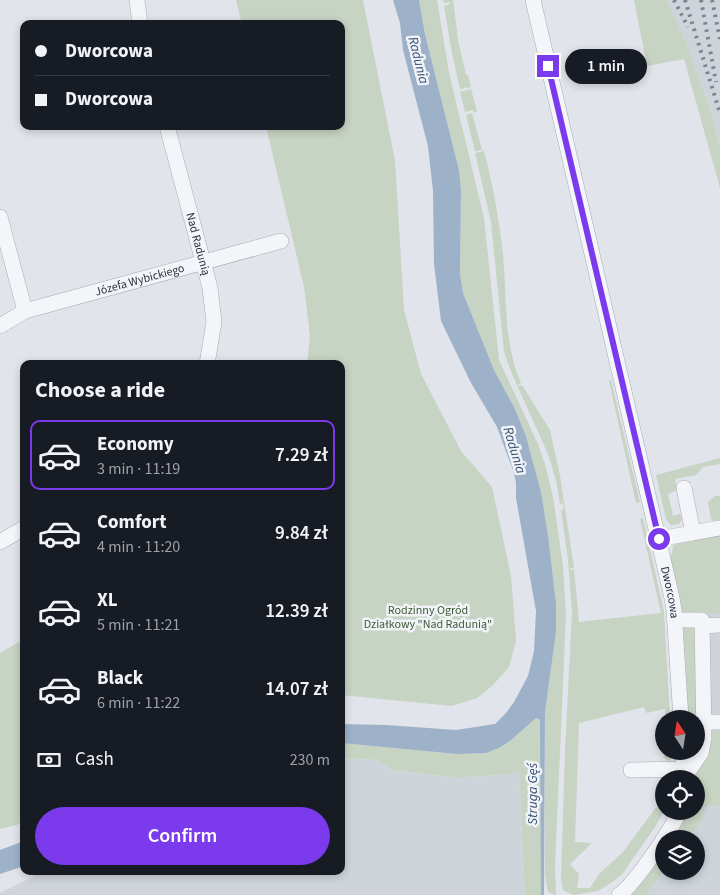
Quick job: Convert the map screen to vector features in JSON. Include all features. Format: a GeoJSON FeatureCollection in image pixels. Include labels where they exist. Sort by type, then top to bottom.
{"type":"FeatureCollection","features":[{"type":"Feature","properties":{"kind":"street"},"geometry":{"type":"LineString","coordinates":[[137,0],[140,20]]}},
{"type":"Feature","properties":{"kind":"street","name":"Dworcowa"},"geometry":{"type":"LineString","coordinates":[[533,0],[672,598],[680,710]]}},
{"type":"Feature","properties":{"kind":"street","name":"Nad Radunią"},"geometry":{"type":"LineString","coordinates":[[168,130],[210,288],[214,322],[208,360]]}},
{"type":"Feature","properties":{"kind":"street"},"geometry":{"type":"LineString","coordinates":[[0,217],[25,311]]}},
{"type":"Feature","properties":{"kind":"street","name":"Józefa Wybickiego"},"geometry":{"type":"LineString","coordinates":[[0,326],[25,311],[280,241]]}},
{"type":"Feature","properties":{"kind":"street"},"geometry":{"type":"LineString","coordinates":[[684,488],[693,533]]}},
{"type":"Feature","properties":{"kind":"street"},"geometry":{"type":"LineString","coordinates":[[659,539],[720,528]]}},
{"type":"Feature","properties":{"kind":"street"},"geometry":{"type":"LineString","coordinates":[[0,542],[20,530]]}},
{"type":"Feature","properties":{"kind":"street"},"geometry":{"type":"LineString","coordinates":[[675,620],[702,620],[704,710]]}},
{"type":"Feature","properties":{"kind":"street"},"geometry":{"type":"LineString","coordinates":[[702,626],[720,625]]}},
{"type":"Feature","properties":{"kind":"street"},"geometry":{"type":"LineString","coordinates":[[705,722],[720,722]]}},
{"type":"Feature","properties":{"kind":"street"},"geometry":{"type":"LineString","coordinates":[[631,770],[655,772]]}},
{"type":"Feature","properties":{"kind":"street"},"geometry":{"type":"LineString","coordinates":[[619,895],[633,882],[675,820]]}},
{"type":"Feature","properties":{"kind":"shaded area"},"geometry":{"type":"Polygon","coordinates":[[[666,0],[720,0],[720,149],[709,105],[696,69],[666,0]]]}},
{"type":"Feature","properties":{"kind":"shaded area"},"geometry":{"type":"Polygon","coordinates":[[[720,603],[720,737],[705,726],[705,710],[695,710],[687,607],[720,603]]]}},
{"type":"Feature","properties":{"kind":"shaded area"},"geometry":{"type":"Polygon","coordinates":[[[345,758],[377,760],[394,770],[458,778],[519,773],[525,895],[0,895],[0,893],[36,875],[345,875],[345,758]]]}},
{"type":"Feature","properties":{"kind":"shaded area"},"geometry":{"type":"Polygon","coordinates":[[[720,791],[720,895],[636,895],[655,870],[655,880],[705,880],[705,830],[684,830],[690,820],[705,820],[705,804],[720,791]]]}},
{"type":"Feature","properties":{"kind":"green space","name":"Rodzinny Ogród Działkowy \"Nad Radunią\""},"geometry":{"type":"Polygon","coordinates":[[[236,0],[363,0],[395,161],[404,310],[421,374],[461,451],[492,487],[511,576],[516,641],[509,667],[492,686],[477,698],[452,706],[345,695],[345,360],[307,360],[310,336],[304,287],[267,130],[345,130],[345,20],[241,20],[236,0]]]}},
{"type":"Feature","properties":{"kind":"green space"},"geometry":{"type":"Polygon","coordinates":[[[419,0],[437,0],[449,73],[484,218],[499,360],[537,442],[545,464],[553,497],[563,566],[566,615],[555,866],[556,895],[548,892],[545,875],[545,712],[556,632],[556,603],[548,535],[541,492],[526,436],[515,409],[494,370],[463,293],[460,274],[461,189],[459,170],[425,34],[419,0]]]}},
{"type":"Feature","properties":{"kind":"green space"},"geometry":{"type":"Polygon","coordinates":[[[443,0],[453,0],[458,40],[466,75],[468,75],[471,87],[460,89],[444,6],[450,4],[450,2],[444,3],[443,0]]]}},
{"type":"Feature","properties":{"kind":"green space"},"geometry":{"type":"Polygon","coordinates":[[[634,0],[666,0],[686,43],[709,105],[720,149],[720,188],[684,59],[647,66],[634,0]]]}},
{"type":"Feature","properties":{"kind":"green space"},"geometry":{"type":"Polygon","coordinates":[[[471,89],[477,112],[474,113],[473,110],[465,112],[460,92],[471,89]]]}},
{"type":"Feature","properties":{"kind":"green space"},"geometry":{"type":"Polygon","coordinates":[[[472,113],[482,150],[475,151],[466,115],[472,113]]]}},
{"type":"Feature","properties":{"kind":"green space"},"geometry":{"type":"Polygon","coordinates":[[[484,151],[498,215],[508,335],[515,367],[521,383],[518,385],[522,385],[550,430],[560,476],[574,568],[570,568],[571,570],[574,569],[579,622],[661,613],[640,519],[643,518],[664,612],[669,710],[655,710],[646,713],[644,707],[579,723],[575,842],[592,843],[570,864],[579,874],[577,888],[590,888],[599,874],[623,852],[655,809],[655,820],[659,820],[623,873],[614,881],[598,891],[573,895],[563,890],[561,878],[572,612],[568,560],[561,510],[564,509],[563,503],[560,504],[556,480],[548,454],[512,374],[504,352],[491,222],[475,153],[484,151]]]}},
{"type":"Feature","properties":{"kind":"green space"},"geometry":{"type":"Polygon","coordinates":[[[611,380],[640,502],[636,503],[609,381],[611,380]]]}},
{"type":"Feature","properties":{"kind":"green space"},"geometry":{"type":"Polygon","coordinates":[[[720,458],[720,464],[703,467],[696,475],[675,479],[677,490],[668,494],[673,516],[680,514],[682,519],[679,524],[671,525],[666,519],[656,475],[720,458]]]}},
{"type":"Feature","properties":{"kind":"green space"},"geometry":{"type":"Polygon","coordinates":[[[715,496],[720,496],[720,521],[715,522],[711,519],[708,502],[715,496]]]}},
{"type":"Feature","properties":{"kind":"green space"},"geometry":{"type":"Polygon","coordinates":[[[720,535],[720,613],[686,615],[681,611],[670,557],[673,547],[676,544],[720,535]]]}},
{"type":"Feature","properties":{"kind":"green space"},"geometry":{"type":"Polygon","coordinates":[[[683,625],[692,625],[696,628],[698,710],[687,710],[683,625]]]}},
{"type":"Feature","properties":{"kind":"green space"},"geometry":{"type":"Polygon","coordinates":[[[20,641],[20,823],[0,829],[0,653],[20,641]]]}},
{"type":"Feature","properties":{"kind":"green space"},"geometry":{"type":"Polygon","coordinates":[[[536,718],[541,722],[541,895],[525,895],[519,773],[458,778],[394,770],[377,760],[345,758],[345,743],[457,754],[486,753],[510,741],[536,718]]]}},
{"type":"Feature","properties":{"kind":"green space"},"geometry":{"type":"Polygon","coordinates":[[[720,726],[720,806],[708,804],[705,811],[705,770],[694,770],[698,760],[705,760],[705,742],[712,728],[720,726]]]}},
{"type":"Feature","properties":{"kind":"green space"},"geometry":{"type":"Polygon","coordinates":[[[682,820],[701,820],[695,830],[676,830],[682,820]]]}},
{"type":"Feature","properties":{"kind":"green space"},"geometry":{"type":"Polygon","coordinates":[[[655,863],[656,880],[645,895],[631,895],[655,863]]]}},
{"type":"Feature","properties":{"kind":"water","name":"Radunia"},"geometry":{"type":"Polygon","coordinates":[[[393,0],[419,0],[425,34],[459,170],[461,189],[460,274],[463,293],[494,370],[515,409],[526,436],[541,492],[556,603],[556,632],[545,712],[544,895],[541,895],[540,720],[536,718],[510,741],[486,753],[457,754],[345,743],[345,724],[456,730],[495,724],[514,702],[528,676],[534,651],[536,611],[516,498],[514,473],[497,427],[470,381],[441,321],[434,264],[433,191],[428,146],[403,50],[400,23],[393,0]]]}},
{"type":"Feature","properties":{"kind":"water"},"geometry":{"type":"Polygon","coordinates":[[[20,842],[20,867],[0,874],[0,850],[20,842]]]}},
{"type":"Feature","properties":{"kind":"railway"},"geometry":{"type":"LineString","coordinates":[[674,0],[688,27]]}},
{"type":"Feature","properties":{"kind":"railway"},"geometry":{"type":"LineString","coordinates":[[685,0],[720,113]]}},
{"type":"Feature","properties":{"kind":"railway"},"geometry":{"type":"LineString","coordinates":[[701,0],[716,82]]}},
{"type":"Feature","properties":{"kind":"railway"},"geometry":{"type":"LineString","coordinates":[[712,0],[720,39]]}},
{"type":"Feature","properties":{"kind":"route"},"geometry":{"type":"LineString","coordinates":[[548,66],[659,539]]}},
{"type":"Feature","properties":{"kind":"water label","name":"Struga Gęś"},"geometry":{"type":"Point","coordinates":[532,794]}}]}
